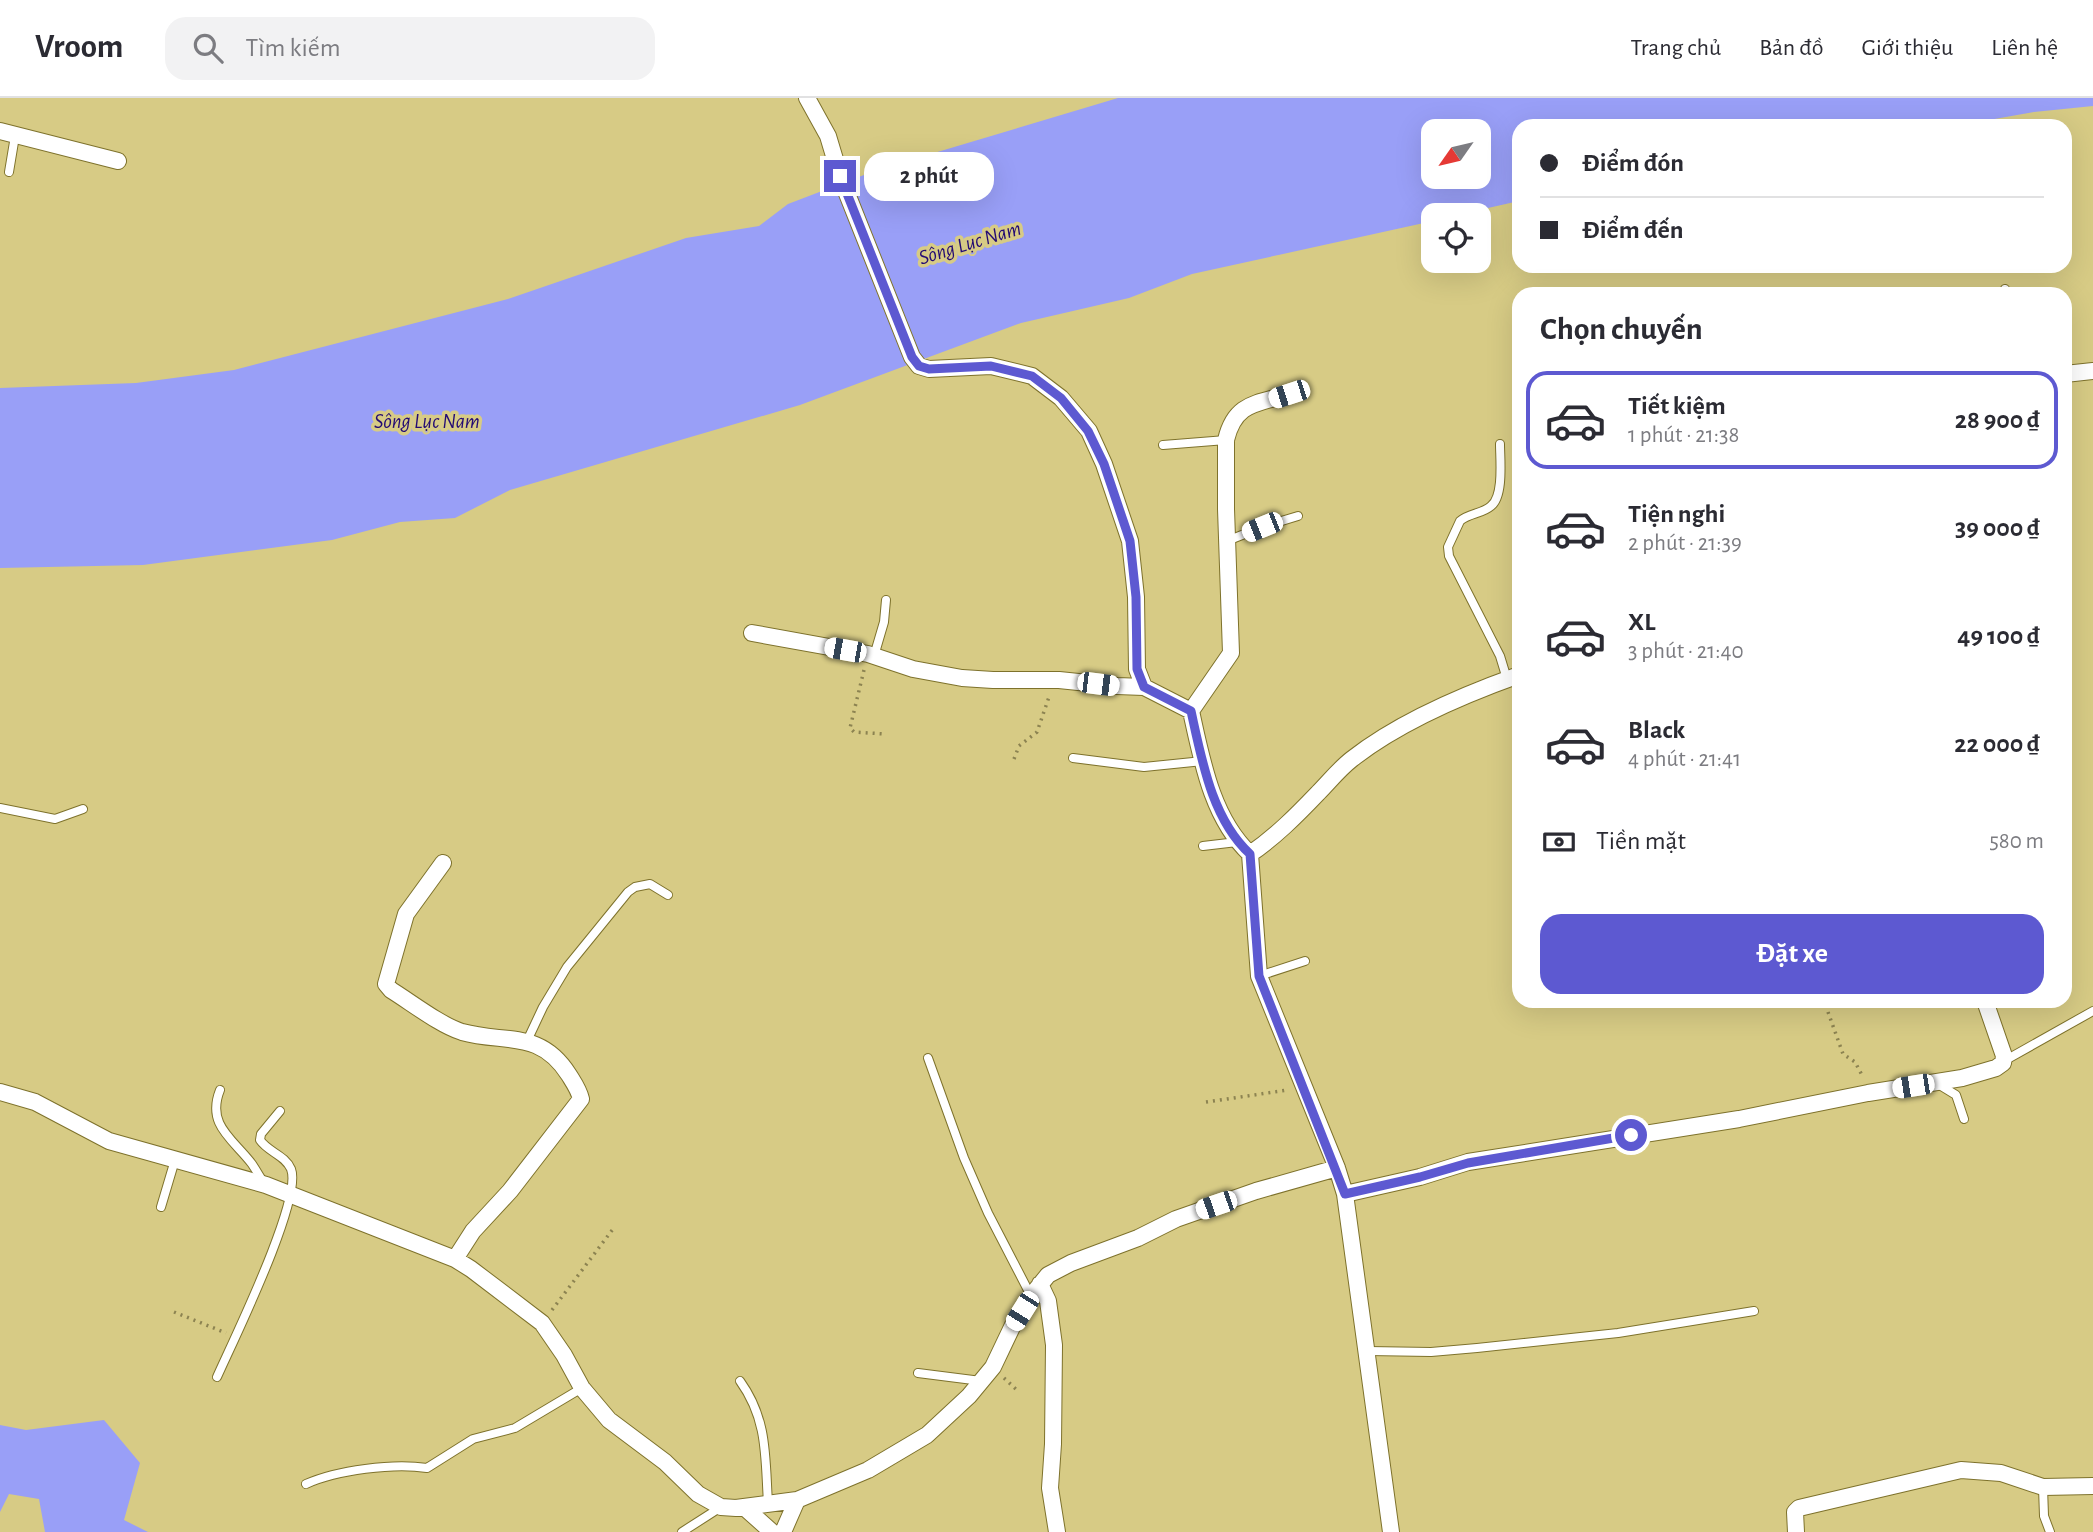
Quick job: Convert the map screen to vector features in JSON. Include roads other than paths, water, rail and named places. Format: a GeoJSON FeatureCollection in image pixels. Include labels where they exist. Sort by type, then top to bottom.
{"type":"FeatureCollection","features":[{"type":"Feature","properties":{"kind":"street"},"geometry":{"type":"LineString","coordinates":[[807,98],[828,136],[840,176],[912,357],[919,366],[929,369],[991,366],[1032,376],[1061,398],[1088,431],[1104,464],[1130,541],[1136,597],[1137,669],[1144,687]]}},
{"type":"Feature","properties":{"kind":"street"},"geometry":{"type":"LineString","coordinates":[[8,134],[118,161]]}},
{"type":"Feature","properties":{"kind":"street"},"geometry":{"type":"LineString","coordinates":[[2072,373],[2093,371]]}},
{"type":"Feature","properties":{"kind":"street"},"geometry":{"type":"LineString","coordinates":[[1289,394],[1239,411],[1232,421],[1226,440],[1231,653],[1191,711],[1203,761],[1222,818],[1237,842],[1250,854],[1259,976],[1345,1194],[1391,1532]]}},
{"type":"Feature","properties":{"kind":"street"},"geometry":{"type":"LineString","coordinates":[[752,633],[871,655],[913,669],[962,678],[1059,680],[1144,687],[1191,711]]}},
{"type":"Feature","properties":{"kind":"street"},"geometry":{"type":"LineString","coordinates":[[1250,854],[1294,818],[1341,769],[1363,751],[1428,713],[1512,677]]}},
{"type":"Feature","properties":{"kind":"street"},"geometry":{"type":"LineString","coordinates":[[443,863],[406,914],[386,984],[391,990],[460,1031],[527,1041],[550,1053],[565,1069],[580,1093],[580,1103],[510,1191],[473,1231],[455,1259]]}},
{"type":"Feature","properties":{"kind":"street"},"geometry":{"type":"LineString","coordinates":[[1345,1194],[1468,1163],[1739,1119],[1990,1071],[2003,1063],[2004,1056],[1987,1008]]}},
{"type":"Feature","properties":{"kind":"street"},"geometry":{"type":"LineString","coordinates":[[0,1092],[35,1102],[109,1141],[266,1185],[455,1259],[542,1323],[582,1388],[609,1420],[665,1462],[698,1494],[721,1507],[744,1507],[797,1500],[868,1471],[928,1435],[969,1396],[993,1367],[1013,1325],[1048,1275],[1071,1263],[1138,1238],[1176,1219],[1256,1191],[1336,1168]]}},
{"type":"Feature","properties":{"kind":"street"},"geometry":{"type":"LineString","coordinates":[[1036,1290],[1048,1301],[1054,1345],[1050,1488],[1057,1532]]}},
{"type":"Feature","properties":{"kind":"street"},"geometry":{"type":"LineString","coordinates":[[1796,1532],[1795,1512],[1799,1508],[1961,1470],[2001,1473],[2043,1487],[2093,1486]]}},
{"type":"Feature","properties":{"kind":"street"},"geometry":{"type":"LineString","coordinates":[[783,1532],[797,1500]]}},
{"type":"Feature","properties":{"kind":"street"},"geometry":{"type":"LineString","coordinates":[[744,1507],[772,1532]]}},
{"type":"Feature","properties":{"kind":"lane"},"geometry":{"type":"LineString","coordinates":[[8,134],[9,172]]}},
{"type":"Feature","properties":{"kind":"lane"},"geometry":{"type":"LineString","coordinates":[[1163,444],[1226,440]]}},
{"type":"Feature","properties":{"kind":"lane"},"geometry":{"type":"LineString","coordinates":[[1500,444],[1500,481],[1496,500],[1488,508],[1460,521],[1448,547],[1449,556],[1512,675]]}},
{"type":"Feature","properties":{"kind":"lane"},"geometry":{"type":"LineString","coordinates":[[1227,541],[1298,516]]}},
{"type":"Feature","properties":{"kind":"lane"},"geometry":{"type":"LineString","coordinates":[[871,655],[884,622],[886,600]]}},
{"type":"Feature","properties":{"kind":"lane"},"geometry":{"type":"LineString","coordinates":[[1073,758],[1144,767],[1203,761]]}},
{"type":"Feature","properties":{"kind":"lane"},"geometry":{"type":"LineString","coordinates":[[0,808],[55,819],[83,809]]}},
{"type":"Feature","properties":{"kind":"lane"},"geometry":{"type":"LineString","coordinates":[[1203,846],[1237,842]]}},
{"type":"Feature","properties":{"kind":"lane"},"geometry":{"type":"LineString","coordinates":[[527,1041],[567,967],[628,892],[635,887],[650,884],[668,895]]}},
{"type":"Feature","properties":{"kind":"lane"},"geometry":{"type":"LineString","coordinates":[[1259,976],[1305,961]]}},
{"type":"Feature","properties":{"kind":"lane"},"geometry":{"type":"LineString","coordinates":[[2003,1063],[2093,1011]]}},
{"type":"Feature","properties":{"kind":"lane"},"geometry":{"type":"LineString","coordinates":[[928,1058],[964,1158],[984,1204],[1036,1290]]}},
{"type":"Feature","properties":{"kind":"lane"},"geometry":{"type":"LineString","coordinates":[[1935,1082],[1956,1095],[1964,1119]]}},
{"type":"Feature","properties":{"kind":"lane"},"geometry":{"type":"LineString","coordinates":[[220,1090],[216,1101],[220,1128],[253,1165],[266,1185]]}},
{"type":"Feature","properties":{"kind":"lane"},"geometry":{"type":"LineString","coordinates":[[217,1377],[270,1256],[291,1195],[292,1171],[285,1160],[260,1140],[280,1111]]}},
{"type":"Feature","properties":{"kind":"lane"},"geometry":{"type":"LineString","coordinates":[[161,1207],[175,1160]]}},
{"type":"Feature","properties":{"kind":"lane"},"geometry":{"type":"LineString","coordinates":[[1368,1351],[1431,1352],[1476,1348],[1618,1333],[1755,1311]]}},
{"type":"Feature","properties":{"kind":"lane"},"geometry":{"type":"LineString","coordinates":[[918,1373],[981,1381]]}},
{"type":"Feature","properties":{"kind":"lane"},"geometry":{"type":"LineString","coordinates":[[740,1381],[752,1397],[760,1417],[765,1442],[768,1503]]}},
{"type":"Feature","properties":{"kind":"lane"},"geometry":{"type":"LineString","coordinates":[[306,1484],[317,1479],[376,1469],[415,1466],[426,1468],[473,1439],[515,1428],[582,1388]]}},
{"type":"Feature","properties":{"kind":"lane"},"geometry":{"type":"LineString","coordinates":[[2043,1487],[2044,1516],[2050,1532]]}},
{"type":"Feature","properties":{"kind":"lane"},"geometry":{"type":"LineString","coordinates":[[682,1532],[721,1507]]}},
{"type":"Feature","properties":{"kind":"water","name":"Sông Lục Nam"},"geometry":{"type":"Polygon","coordinates":[[[1118,98],[2093,98],[2093,106],[1994,119],[1512,119],[1512,203],[1491,207],[1491,203],[1421,203],[1421,224],[1192,274],[1129,298],[1021,323],[800,405],[510,490],[455,518],[400,522],[332,540],[143,565],[0,568],[0,388],[136,383],[234,370],[508,299],[686,238],[759,226],[788,204],[877,170],[1118,98]]]}},
{"type":"Feature","properties":{"kind":"water"},"geometry":{"type":"Polygon","coordinates":[[[104,1420],[140,1463],[124,1520],[148,1532],[45,1532],[39,1499],[9,1494],[0,1512],[0,1425],[26,1430],[104,1420]]]}}]}
